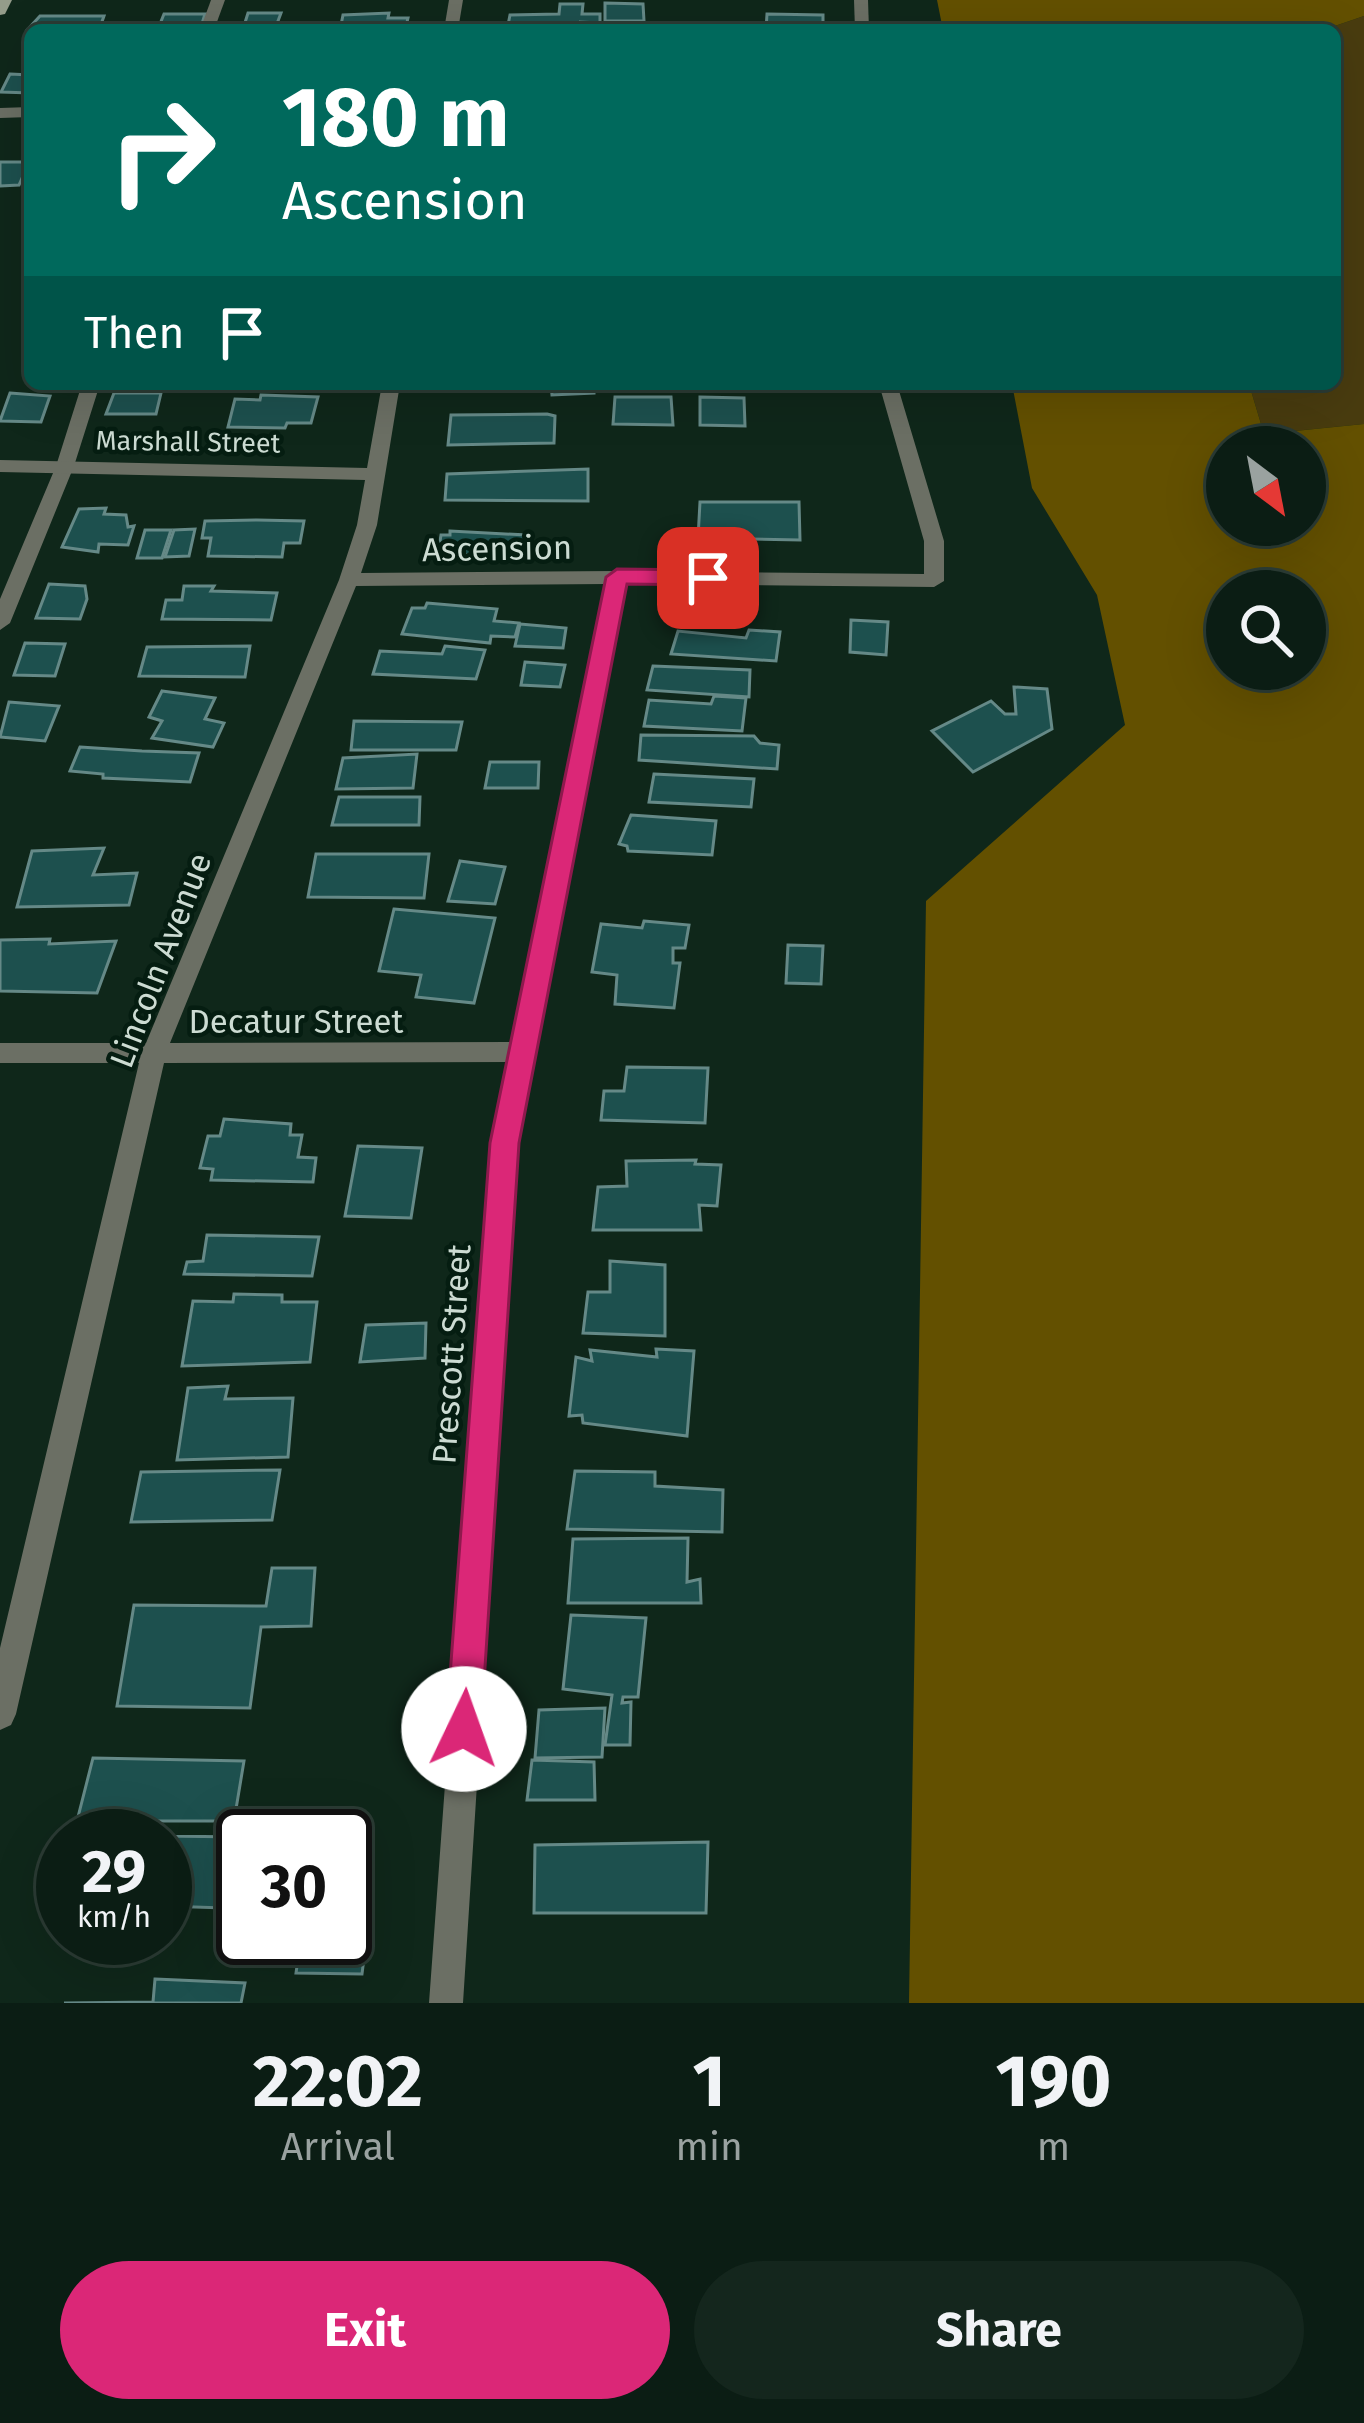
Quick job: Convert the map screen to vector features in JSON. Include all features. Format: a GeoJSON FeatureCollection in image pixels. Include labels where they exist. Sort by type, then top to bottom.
{"type":"FeatureCollection","features":[{"type":"Feature","properties":{"kind":"street"},"geometry":{"type":"LineString","coordinates":[[0,11],[5,0]]}},
{"type":"Feature","properties":{"kind":"street"},"geometry":{"type":"LineString","coordinates":[[0,623],[65,466],[89,390]]}},
{"type":"Feature","properties":{"kind":"street","name":"Lincoln Avenue"},"geometry":{"type":"LineString","coordinates":[[0,1714],[153,1055],[350,580],[390,390]]}},
{"type":"Feature","properties":{"kind":"street","name":"Ascension"},"geometry":{"type":"LineString","coordinates":[[350,580],[934,580],[934,541],[890,390]]}},
{"type":"Feature","properties":{"kind":"street","name":"Marshall Street"},"geometry":{"type":"LineString","coordinates":[[0,466],[375,474]]}},
{"type":"Feature","properties":{"kind":"street","name":"Prescott Street"},"geometry":{"type":"LineString","coordinates":[[446,2003],[496,1226],[521,1052],[617,577]]}},
{"type":"Feature","properties":{"kind":"street","name":"Decatur Street"},"geometry":{"type":"LineString","coordinates":[[0,1053],[521,1052]]}},
{"type":"Feature","properties":{"kind":"shaded area"},"geometry":{"type":"Polygon","coordinates":[[[937,0],[1364,0],[1364,16],[1341,24],[942,24],[937,0]]]}},
{"type":"Feature","properties":{"kind":"shaded area"},"geometry":{"type":"Polygon","coordinates":[[[1364,16],[1364,424],[1262,426],[1251,390],[1341,390],[1341,24],[1364,16]]]}},
{"type":"Feature","properties":{"kind":"shaded area"},"geometry":{"type":"Polygon","coordinates":[[[1013,390],[1251,390],[1262,426],[1206,426],[1206,546],[1326,546],[1326,428],[1364,424],[1364,2003],[909,2003],[926,901],[1125,725],[1097,595],[1032,488],[1013,390]]]}},
{"type":"Feature","properties":{"kind":"building"},"geometry":{"type":"Polygon","coordinates":[[[605,3],[643,4],[644,21],[605,21],[605,3]]]}},
{"type":"Feature","properties":{"kind":"building"},"geometry":{"type":"Polygon","coordinates":[[[560,4],[583,4],[582,14],[600,14],[600,23],[508,24],[510,15],[559,14],[560,4]]]}},
{"type":"Feature","properties":{"kind":"building"},"geometry":{"type":"Polygon","coordinates":[[[248,13],[281,13],[277,24],[245,24],[248,13]]]}},
{"type":"Feature","properties":{"kind":"building"},"geometry":{"type":"Polygon","coordinates":[[[389,13],[388,18],[408,18],[406,24],[341,24],[343,15],[389,13]]]}},
{"type":"Feature","properties":{"kind":"building"},"geometry":{"type":"Polygon","coordinates":[[[164,14],[205,14],[202,24],[160,24],[164,14]]]}},
{"type":"Feature","properties":{"kind":"building"},"geometry":{"type":"Polygon","coordinates":[[[767,14],[823,15],[823,24],[766,24],[767,14]]]}},
{"type":"Feature","properties":{"kind":"building"},"geometry":{"type":"Polygon","coordinates":[[[40,16],[104,16],[101,24],[33,24],[40,16]]]}},
{"type":"Feature","properties":{"kind":"building"},"geometry":{"type":"Polygon","coordinates":[[[10,74],[24,75],[24,93],[1,92],[10,74]]]}},
{"type":"Feature","properties":{"kind":"building"},"geometry":{"type":"Polygon","coordinates":[[[0,162],[24,162],[19,185],[0,186],[0,162]]]}},
{"type":"Feature","properties":{"kind":"building"},"geometry":{"type":"Polygon","coordinates":[[[552,390],[594,390],[594,393],[552,395],[552,390]]]}},
{"type":"Feature","properties":{"kind":"building"},"geometry":{"type":"Polygon","coordinates":[[[10,393],[50,396],[41,422],[0,421],[10,393]]]}},
{"type":"Feature","properties":{"kind":"building"},"geometry":{"type":"Polygon","coordinates":[[[114,393],[161,393],[156,414],[106,414],[114,393]]]}},
{"type":"Feature","properties":{"kind":"building"},"geometry":{"type":"Polygon","coordinates":[[[261,395],[318,397],[311,423],[287,423],[285,428],[228,427],[235,399],[260,400],[261,395]]]}},
{"type":"Feature","properties":{"kind":"building"},"geometry":{"type":"Polygon","coordinates":[[[615,397],[671,397],[673,425],[613,424],[615,397]]]}},
{"type":"Feature","properties":{"kind":"building"},"geometry":{"type":"Polygon","coordinates":[[[700,397],[744,398],[745,426],[700,425],[700,397]]]}},
{"type":"Feature","properties":{"kind":"building"},"geometry":{"type":"Polygon","coordinates":[[[451,415],[555,416],[554,443],[448,445],[451,415]]]}},
{"type":"Feature","properties":{"kind":"building"},"geometry":{"type":"Polygon","coordinates":[[[588,469],[588,501],[445,500],[447,474],[588,469]]]}},
{"type":"Feature","properties":{"kind":"building"},"geometry":{"type":"Polygon","coordinates":[[[700,502],[799,502],[800,540],[698,538],[700,502]]]}},
{"type":"Feature","properties":{"kind":"building"},"geometry":{"type":"Polygon","coordinates":[[[106,508],[104,514],[126,515],[128,527],[134,526],[128,545],[99,544],[98,552],[62,547],[79,509],[106,508]]]}},
{"type":"Feature","properties":{"kind":"building"},"geometry":{"type":"Polygon","coordinates":[[[205,521],[304,521],[300,543],[284,543],[282,557],[208,556],[211,538],[202,538],[205,521]]]}},
{"type":"Feature","properties":{"kind":"building"},"geometry":{"type":"Polygon","coordinates":[[[195,529],[189,556],[165,557],[174,530],[195,529]]]}},
{"type":"Feature","properties":{"kind":"building"},"geometry":{"type":"Polygon","coordinates":[[[145,530],[171,530],[162,558],[137,558],[145,530]]]}},
{"type":"Feature","properties":{"kind":"building"},"geometry":{"type":"Polygon","coordinates":[[[450,531],[526,535],[522,556],[438,554],[441,535],[450,535],[450,531]]]}},
{"type":"Feature","properties":{"kind":"building"},"geometry":{"type":"Polygon","coordinates":[[[49,584],[85,586],[87,599],[80,619],[36,618],[49,584]]]}},
{"type":"Feature","properties":{"kind":"building"},"geometry":{"type":"Polygon","coordinates":[[[184,586],[277,593],[271,620],[162,619],[166,600],[182,600],[184,586]]]}},
{"type":"Feature","properties":{"kind":"building"},"geometry":{"type":"Polygon","coordinates":[[[427,603],[497,609],[494,621],[519,623],[515,637],[491,636],[490,643],[402,634],[412,608],[425,608],[427,603]]]}},
{"type":"Feature","properties":{"kind":"building"},"geometry":{"type":"Polygon","coordinates":[[[851,620],[888,622],[886,655],[850,652],[851,620]]]}},
{"type":"Feature","properties":{"kind":"building"},"geometry":{"type":"Polygon","coordinates":[[[520,624],[566,628],[563,648],[515,646],[520,624]]]}},
{"type":"Feature","properties":{"kind":"building"},"geometry":{"type":"Polygon","coordinates":[[[749,630],[780,632],[776,661],[671,654],[678,631],[746,638],[749,630]]]}},
{"type":"Feature","properties":{"kind":"building"},"geometry":{"type":"Polygon","coordinates":[[[25,643],[65,644],[55,676],[14,675],[25,643]]]}},
{"type":"Feature","properties":{"kind":"building"},"geometry":{"type":"Polygon","coordinates":[[[250,646],[245,677],[139,676],[147,647],[250,646]]]}},
{"type":"Feature","properties":{"kind":"building"},"geometry":{"type":"Polygon","coordinates":[[[445,646],[485,650],[476,679],[373,674],[380,651],[442,654],[445,646]]]}},
{"type":"Feature","properties":{"kind":"building"},"geometry":{"type":"Polygon","coordinates":[[[525,662],[565,665],[560,687],[521,685],[525,662]]]}},
{"type":"Feature","properties":{"kind":"building"},"geometry":{"type":"Polygon","coordinates":[[[653,666],[750,670],[749,697],[647,690],[653,666]]]}},
{"type":"Feature","properties":{"kind":"building"},"geometry":{"type":"Polygon","coordinates":[[[1014,687],[1047,689],[1052,729],[973,772],[932,731],[991,701],[1005,714],[1016,714],[1014,687]]]}},
{"type":"Feature","properties":{"kind":"building"},"geometry":{"type":"Polygon","coordinates":[[[162,691],[215,698],[205,719],[224,723],[213,747],[152,738],[162,721],[149,717],[162,691]]]}},
{"type":"Feature","properties":{"kind":"building"},"geometry":{"type":"Polygon","coordinates":[[[714,696],[746,698],[742,731],[644,726],[649,700],[711,704],[714,696]]]}},
{"type":"Feature","properties":{"kind":"building"},"geometry":{"type":"Polygon","coordinates":[[[9,702],[59,706],[45,741],[0,737],[9,702]]]}},
{"type":"Feature","properties":{"kind":"building"},"geometry":{"type":"Polygon","coordinates":[[[354,721],[462,722],[456,750],[351,750],[354,721]]]}},
{"type":"Feature","properties":{"kind":"building"},"geometry":{"type":"Polygon","coordinates":[[[641,735],[754,736],[760,743],[779,745],[777,769],[639,760],[641,735]]]}},
{"type":"Feature","properties":{"kind":"building"},"geometry":{"type":"Polygon","coordinates":[[[80,747],[199,753],[190,782],[103,778],[103,774],[70,771],[80,747]]]}},
{"type":"Feature","properties":{"kind":"building"},"geometry":{"type":"Polygon","coordinates":[[[417,754],[413,788],[336,789],[343,758],[417,754]]]}},
{"type":"Feature","properties":{"kind":"building"},"geometry":{"type":"Polygon","coordinates":[[[490,762],[539,762],[538,788],[485,788],[490,762]]]}},
{"type":"Feature","properties":{"kind":"building"},"geometry":{"type":"Polygon","coordinates":[[[654,774],[754,779],[751,807],[649,802],[654,774]]]}},
{"type":"Feature","properties":{"kind":"building"},"geometry":{"type":"Polygon","coordinates":[[[339,797],[420,797],[419,825],[332,825],[339,797]]]}},
{"type":"Feature","properties":{"kind":"building"},"geometry":{"type":"Polygon","coordinates":[[[631,815],[716,821],[712,855],[628,851],[619,844],[631,815]]]}},
{"type":"Feature","properties":{"kind":"building"},"geometry":{"type":"Polygon","coordinates":[[[104,848],[93,875],[137,873],[129,905],[17,907],[32,851],[104,848]]]}},
{"type":"Feature","properties":{"kind":"building"},"geometry":{"type":"Polygon","coordinates":[[[316,854],[429,854],[424,898],[308,897],[316,854]]]}},
{"type":"Feature","properties":{"kind":"building"},"geometry":{"type":"Polygon","coordinates":[[[460,861],[505,867],[495,904],[448,901],[460,861]]]}},
{"type":"Feature","properties":{"kind":"building"},"geometry":{"type":"Polygon","coordinates":[[[394,909],[495,918],[474,1003],[416,997],[421,975],[379,971],[394,909]]]}},
{"type":"Feature","properties":{"kind":"building"},"geometry":{"type":"Polygon","coordinates":[[[644,921],[689,925],[685,948],[673,948],[673,963],[680,963],[674,1008],[615,1004],[617,975],[592,972],[601,924],[642,928],[644,921]]]}},
{"type":"Feature","properties":{"kind":"building"},"geometry":{"type":"Polygon","coordinates":[[[50,939],[49,944],[116,941],[97,993],[0,991],[0,940],[50,939]]]}},
{"type":"Feature","properties":{"kind":"building"},"geometry":{"type":"Polygon","coordinates":[[[788,945],[823,946],[821,984],[786,983],[788,945]]]}},
{"type":"Feature","properties":{"kind":"building"},"geometry":{"type":"Polygon","coordinates":[[[627,1067],[708,1068],[705,1123],[601,1120],[604,1091],[624,1091],[627,1067]]]}},
{"type":"Feature","properties":{"kind":"building"},"geometry":{"type":"Polygon","coordinates":[[[224,1119],[291,1124],[290,1135],[302,1135],[298,1157],[316,1158],[313,1182],[211,1180],[213,1169],[200,1168],[208,1136],[220,1136],[224,1119]]]}},
{"type":"Feature","properties":{"kind":"building"},"geometry":{"type":"Polygon","coordinates":[[[358,1146],[422,1148],[411,1218],[345,1216],[358,1146]]]}},
{"type":"Feature","properties":{"kind":"building"},"geometry":{"type":"Polygon","coordinates":[[[696,1160],[695,1164],[721,1165],[717,1206],[699,1205],[701,1230],[593,1230],[598,1187],[627,1186],[626,1161],[696,1160]]]}},
{"type":"Feature","properties":{"kind":"building"},"geometry":{"type":"Polygon","coordinates":[[[207,1235],[319,1237],[312,1276],[184,1274],[187,1262],[203,1261],[207,1235]]]}},
{"type":"Feature","properties":{"kind":"building"},"geometry":{"type":"Polygon","coordinates":[[[610,1261],[665,1265],[665,1336],[583,1333],[588,1292],[610,1292],[610,1261]]]}},
{"type":"Feature","properties":{"kind":"building"},"geometry":{"type":"Polygon","coordinates":[[[234,1294],[282,1295],[282,1302],[317,1302],[310,1362],[182,1366],[193,1301],[233,1302],[234,1294]]]}},
{"type":"Feature","properties":{"kind":"building"},"geometry":{"type":"Polygon","coordinates":[[[426,1323],[425,1358],[360,1362],[366,1325],[426,1323]]]}},
{"type":"Feature","properties":{"kind":"building"},"geometry":{"type":"Polygon","coordinates":[[[656,1349],[694,1351],[687,1436],[583,1423],[582,1415],[569,1416],[576,1357],[592,1361],[590,1350],[657,1357],[656,1349]]]}},
{"type":"Feature","properties":{"kind":"building"},"geometry":{"type":"Polygon","coordinates":[[[228,1386],[225,1399],[293,1398],[288,1457],[177,1460],[188,1388],[228,1386]]]}},
{"type":"Feature","properties":{"kind":"building"},"geometry":{"type":"Polygon","coordinates":[[[280,1470],[272,1520],[131,1522],[141,1472],[280,1470]]]}},
{"type":"Feature","properties":{"kind":"building"},"geometry":{"type":"Polygon","coordinates":[[[575,1471],[655,1472],[655,1486],[723,1490],[722,1532],[567,1529],[575,1471]]]}},
{"type":"Feature","properties":{"kind":"building"},"geometry":{"type":"Polygon","coordinates":[[[688,1538],[687,1582],[700,1579],[701,1603],[568,1603],[573,1539],[688,1538]]]}},
{"type":"Feature","properties":{"kind":"building"},"geometry":{"type":"Polygon","coordinates":[[[272,1568],[315,1568],[311,1626],[261,1627],[250,1708],[117,1706],[134,1605],[266,1606],[272,1568]]]}},
{"type":"Feature","properties":{"kind":"building"},"geometry":{"type":"Polygon","coordinates":[[[571,1615],[646,1618],[638,1697],[623,1697],[622,1703],[631,1702],[630,1745],[605,1745],[612,1695],[563,1689],[571,1615]]]}},
{"type":"Feature","properties":{"kind":"building"},"geometry":{"type":"Polygon","coordinates":[[[605,1708],[602,1757],[535,1758],[539,1710],[605,1708]]]}},
{"type":"Feature","properties":{"kind":"building"},"geometry":{"type":"Polygon","coordinates":[[[93,1758],[244,1761],[236,1809],[216,1809],[216,1821],[192,1821],[192,1809],[80,1809],[93,1758]]]}},
{"type":"Feature","properties":{"kind":"building"},"geometry":{"type":"Polygon","coordinates":[[[532,1760],[594,1762],[595,1800],[527,1800],[532,1760]]]}},
{"type":"Feature","properties":{"kind":"building"},"geometry":{"type":"Polygon","coordinates":[[[192,1836],[216,1837],[216,1908],[192,1907],[192,1836]]]}},
{"type":"Feature","properties":{"kind":"building"},"geometry":{"type":"Polygon","coordinates":[[[708,1842],[706,1913],[534,1913],[535,1845],[708,1842]]]}},
{"type":"Feature","properties":{"kind":"building"},"geometry":{"type":"Polygon","coordinates":[[[297,1965],[363,1965],[362,1974],[296,1973],[297,1965]]]}},
{"type":"Feature","properties":{"kind":"building"},"geometry":{"type":"Polygon","coordinates":[[[155,1979],[245,1983],[241,2003],[64,2003],[153,2002],[155,1979]]]}},
{"type":"Feature","properties":{"kind":"route"},"geometry":{"type":"LineString","coordinates":[[464,1729],[505,1143],[617,577],[708,578]]}}]}
